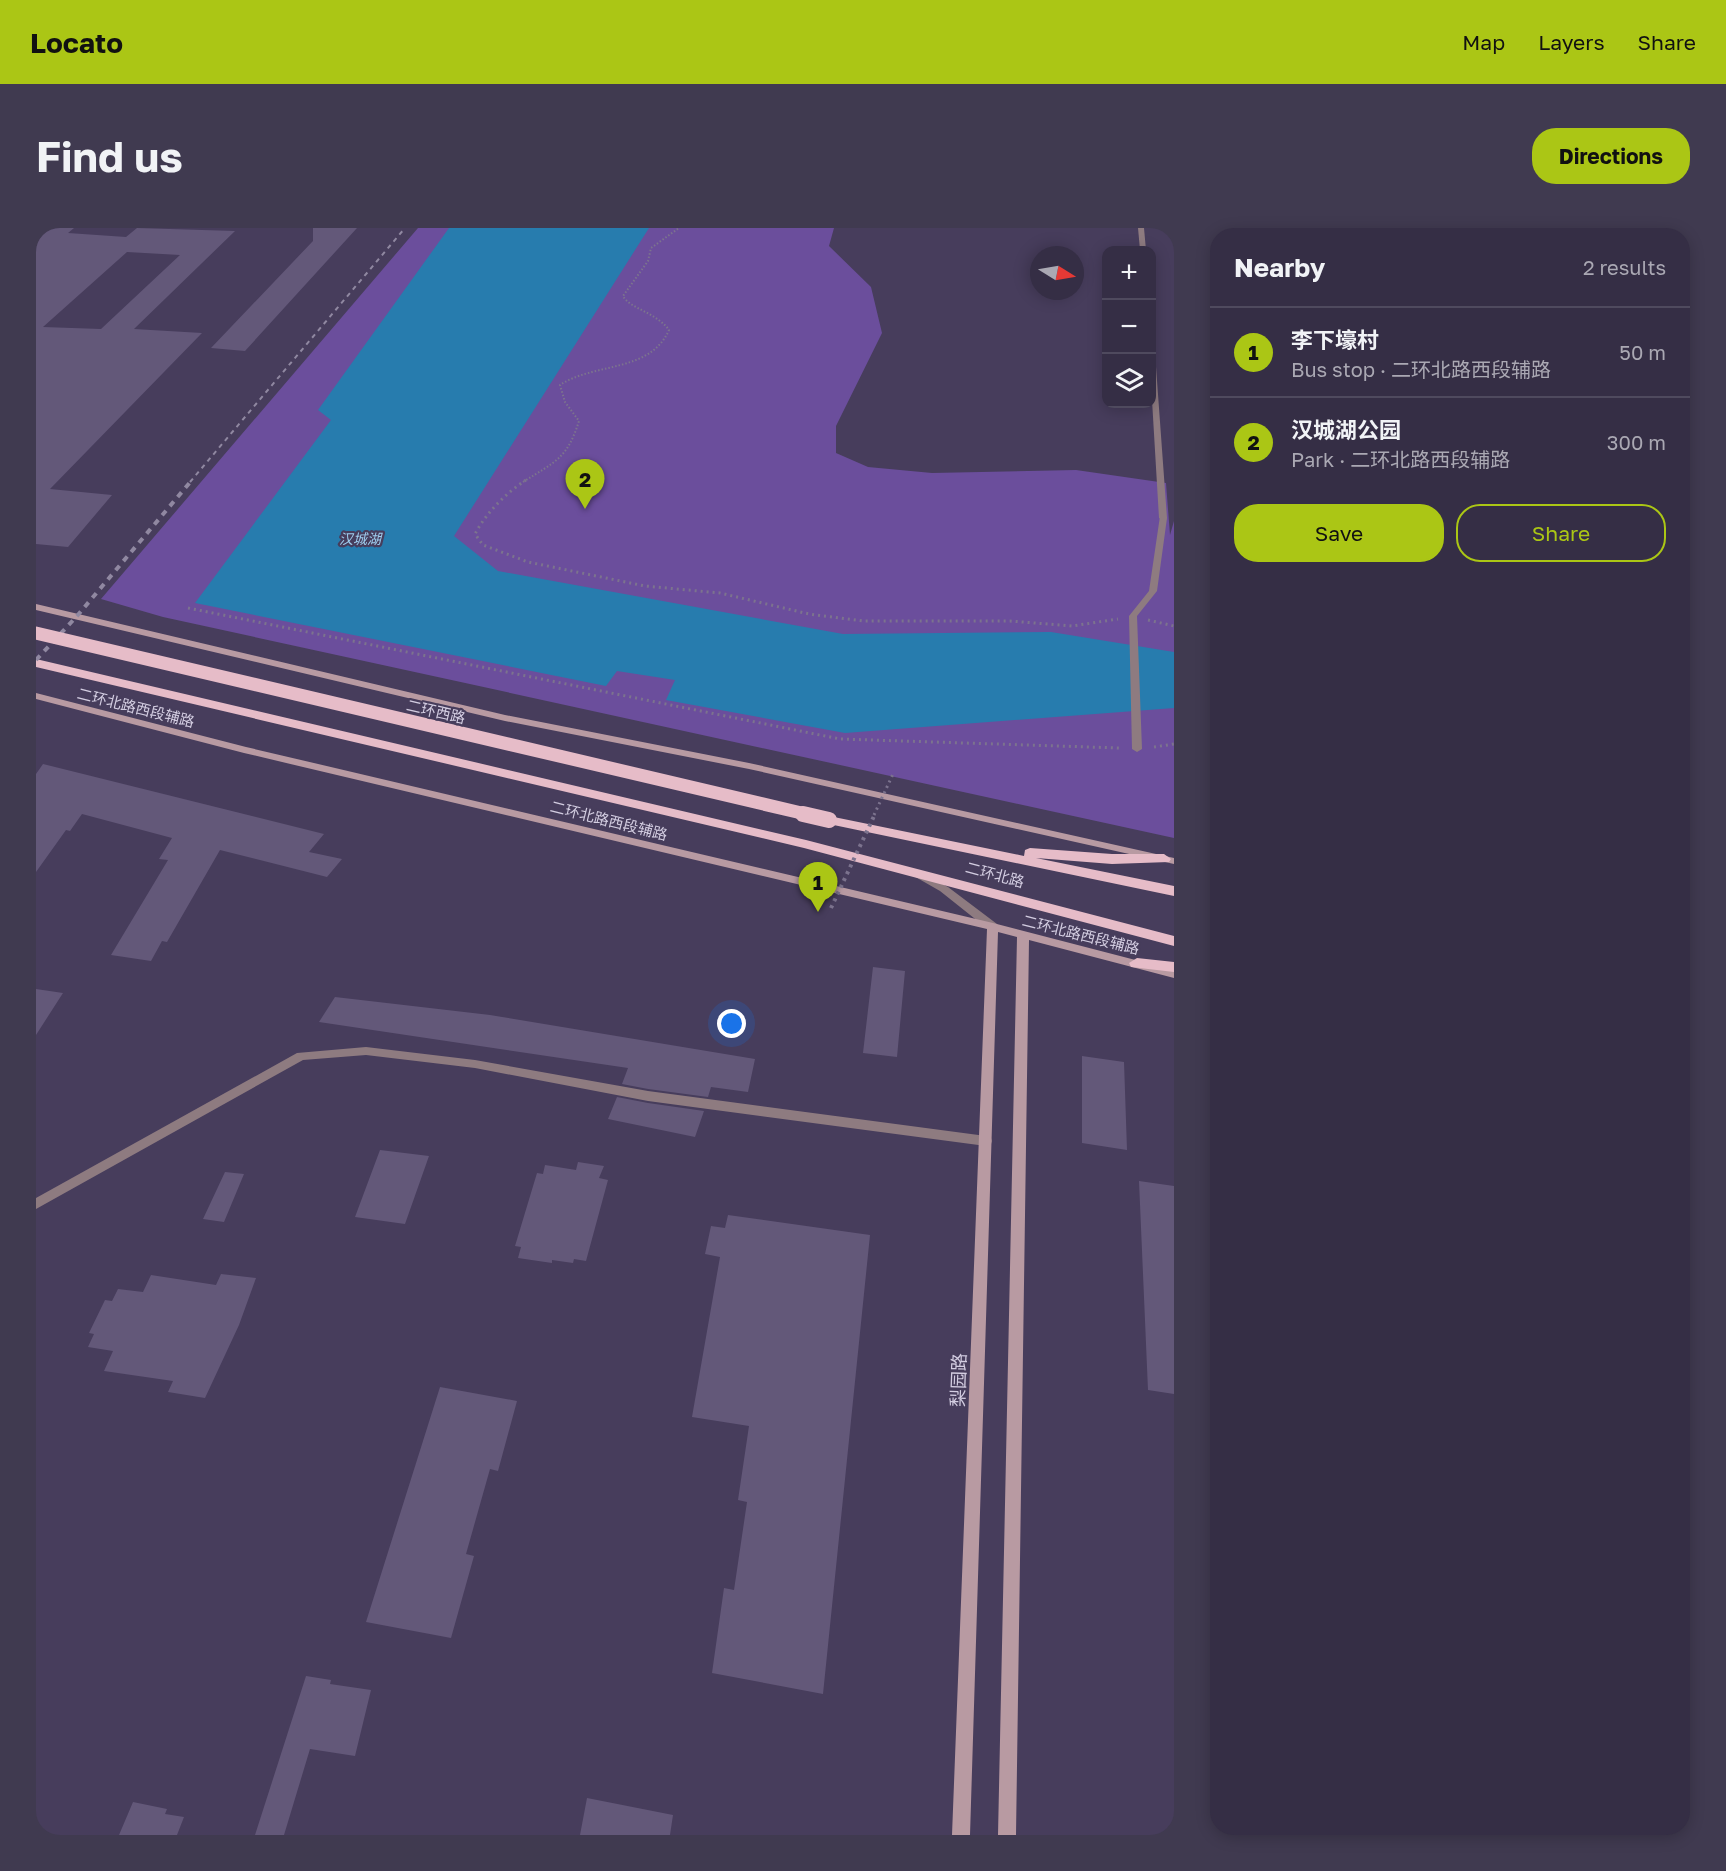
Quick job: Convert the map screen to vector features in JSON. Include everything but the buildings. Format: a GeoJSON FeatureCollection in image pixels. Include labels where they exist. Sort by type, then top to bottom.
{"type":"FeatureCollection","features":[{"type":"Feature","properties":{"kind":"highway","name":"二环西路"},"geometry":{"type":"LineString","coordinates":[[36,633],[829,820]]}},
{"type":"Feature","properties":{"kind":"highway","name":"二环北路"},"geometry":{"type":"LineString","coordinates":[[36,663],[806,844],[1174,941]]}},
{"type":"Feature","properties":{"kind":"highway","name":"二环北路"},"geometry":{"type":"LineString","coordinates":[[829,820],[1174,891]]}},
{"type":"Feature","properties":{"kind":"highway"},"geometry":{"type":"LineString","coordinates":[[970,850],[1112,860],[1169,860]]}},
{"type":"Feature","properties":{"kind":"highway"},"geometry":{"type":"LineString","coordinates":[[1137,963],[1174,966]]}},
{"type":"Feature","properties":{"kind":"main road"},"geometry":{"type":"LineString","coordinates":[[36,607],[506,718],[749,766],[1169,860]]}},
{"type":"Feature","properties":{"kind":"main road","name":"二环北路西段辅路"},"geometry":{"type":"LineString","coordinates":[[36,696],[244,750],[993,927],[1174,974]]}},
{"type":"Feature","properties":{"kind":"main road","name":"梨园路"},"geometry":{"type":"LineString","coordinates":[[961,1835],[993,927]]}},
{"type":"Feature","properties":{"kind":"main road"},"geometry":{"type":"LineString","coordinates":[[1009,1834],[1023,935]]}},
{"type":"Feature","properties":{"kind":"street"},"geometry":{"type":"LineString","coordinates":[[1141,228],[1143,246]]}},
{"type":"Feature","properties":{"kind":"street"},"geometry":{"type":"LineString","coordinates":[[1137,749],[1134,620],[1153,591],[1163,518],[1152,354]]}},
{"type":"Feature","properties":{"kind":"street"},"geometry":{"type":"LineString","coordinates":[[910,870],[952,895],[993,927]]}},
{"type":"Feature","properties":{"kind":"street"},"geometry":{"type":"LineString","coordinates":[[36,1204],[301,1056],[366,1052],[475,1064],[648,1096],[986,1141]]}},
{"type":"Feature","properties":{"kind":"path"},"geometry":{"type":"LineString","coordinates":[[679,228],[651,248],[649,263],[633,278],[623,296],[626,302],[656,315],[665,323],[669,330],[666,339],[647,357],[583,372],[560,385],[565,402],[579,421],[571,446],[560,459],[515,487],[482,520],[475,534],[483,545],[528,562],[645,586],[720,593],[809,614],[864,621],[920,623],[1010,621],[1072,626],[1134,620],[1174,626]]}},
{"type":"Feature","properties":{"kind":"path"},"geometry":{"type":"LineString","coordinates":[[188,608],[840,739],[1137,749],[1174,744]]}},
{"type":"Feature","properties":{"kind":"path"},"geometry":{"type":"LineString","coordinates":[[831,908],[893,774]]}},
{"type":"Feature","properties":{"kind":"shaded area"},"geometry":{"type":"Polygon","coordinates":[[[418,228],[834,228],[829,246],[871,287],[882,333],[836,426],[836,453],[868,467],[932,473],[1076,470],[1166,483],[1170,535],[1174,521],[1174,838],[163,617],[101,599],[418,228]]]}},
{"type":"Feature","properties":{"kind":"water","name":"汉城湖"},"geometry":{"type":"Polygon","coordinates":[[[449,228],[649,228],[454,536],[498,571],[843,634],[1051,632],[1174,652],[1174,708],[845,733],[666,700],[675,680],[617,671],[606,686],[195,603],[331,420],[318,410],[449,228]]]}},
{"type":"Feature","properties":{"kind":"railway"},"geometry":{"type":"LineString","coordinates":[[190,482],[405,228]]}},
{"type":"Feature","properties":{"kind":"railway"},"geometry":{"type":"LineString","coordinates":[[36,660],[77,616],[192,480]]}},
{"type":"Feature","properties":{"kind":"place","name":"汉城湖公园"},"geometry":{"type":"Point","coordinates":[585,509]}},
{"type":"Feature","properties":{"kind":"place","name":"李下壕村"},"geometry":{"type":"Point","coordinates":[818,912]}}]}
